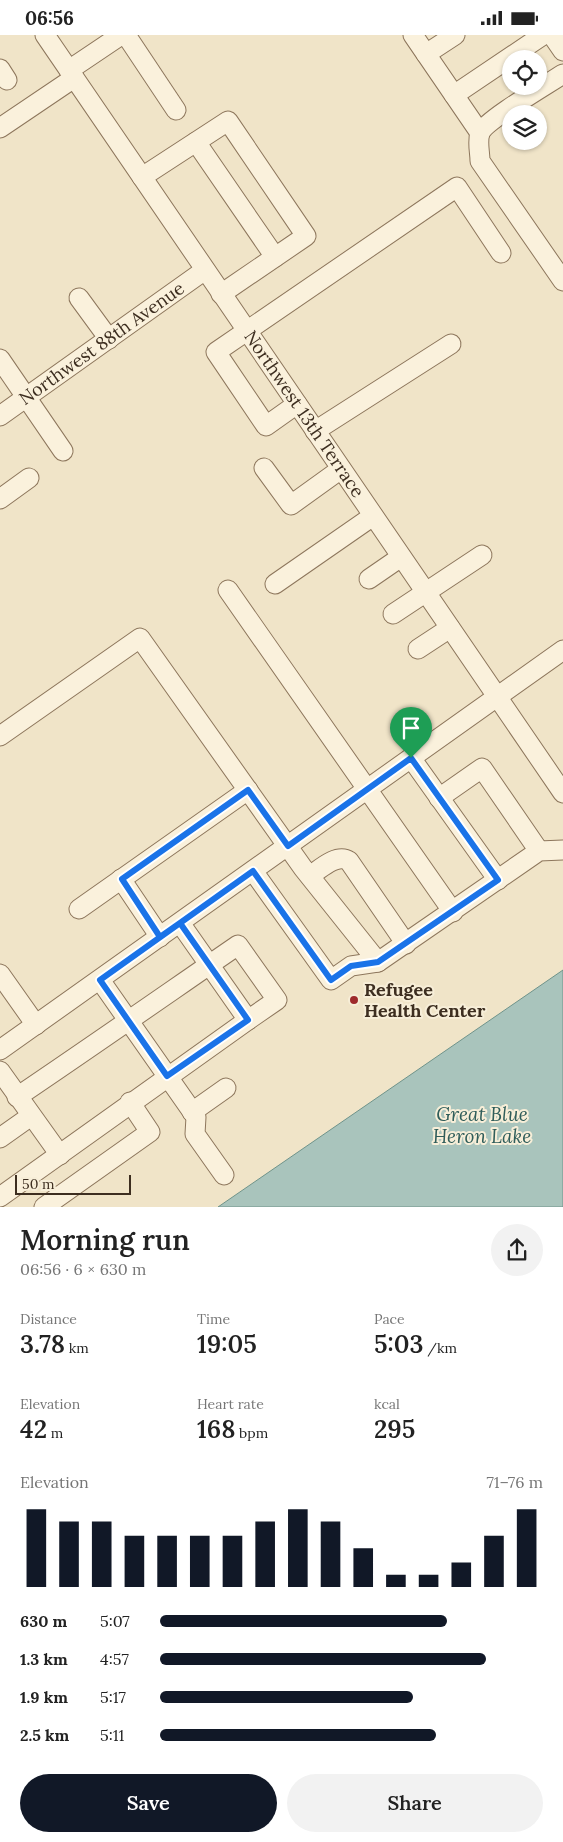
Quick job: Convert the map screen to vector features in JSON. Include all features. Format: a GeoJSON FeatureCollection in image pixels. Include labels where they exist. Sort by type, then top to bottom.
{"type":"FeatureCollection","features":[{"type":"Feature","properties":{"kind":"street","name":"Northwest 13th Terrace"},"geometry":{"type":"LineString","coordinates":[[45,35],[563,793]]}},
{"type":"Feature","properties":{"kind":"street"},"geometry":{"type":"LineString","coordinates":[[0,128],[121,35]]}},
{"type":"Feature","properties":{"kind":"street"},"geometry":{"type":"LineString","coordinates":[[126,35],[176,109]]}},
{"type":"Feature","properties":{"kind":"street"},"geometry":{"type":"LineString","coordinates":[[413,35],[480,133],[480,161],[563,281]]}},
{"type":"Feature","properties":{"kind":"street"},"geometry":{"type":"LineString","coordinates":[[426,55],[455,35]]}},
{"type":"Feature","properties":{"kind":"street"},"geometry":{"type":"LineString","coordinates":[[454,95],[543,35]]}},
{"type":"Feature","properties":{"kind":"street"},"geometry":{"type":"LineString","coordinates":[[552,35],[563,51]]}},
{"type":"Feature","properties":{"kind":"street"},"geometry":{"type":"LineString","coordinates":[[480,133],[491,122],[563,74]]}},
{"type":"Feature","properties":{"kind":"street"},"geometry":{"type":"LineString","coordinates":[[142,177],[228,121],[306,236],[221,294]]}},
{"type":"Feature","properties":{"kind":"street"},"geometry":{"type":"LineString","coordinates":[[196,142],[275,257]]}},
{"type":"Feature","properties":{"kind":"street"},"geometry":{"type":"LineString","coordinates":[[297,405],[266,426],[216,352],[457,187],[500,253]]}},
{"type":"Feature","properties":{"kind":"street","name":"Northwest 88th Avenue"},"geometry":{"type":"LineString","coordinates":[[0,416],[205,270]]}},
{"type":"Feature","properties":{"kind":"street"},"geometry":{"type":"LineString","coordinates":[[79,298],[109,339]]}},
{"type":"Feature","properties":{"kind":"street"},"geometry":{"type":"LineString","coordinates":[[315,431],[451,344]]}},
{"type":"Feature","properties":{"kind":"street"},"geometry":{"type":"LineString","coordinates":[[0,359],[63,451]]}},
{"type":"Feature","properties":{"kind":"street"},"geometry":{"type":"LineString","coordinates":[[264,468],[291,505],[341,469]]}},
{"type":"Feature","properties":{"kind":"street"},"geometry":{"type":"LineString","coordinates":[[0,498],[29,478]]}},
{"type":"Feature","properties":{"kind":"street"},"geometry":{"type":"LineString","coordinates":[[275,584],[373,516]]}},
{"type":"Feature","properties":{"kind":"street"},"geometry":{"type":"LineString","coordinates":[[393,614],[482,555]]}},
{"type":"Feature","properties":{"kind":"street"},"geometry":{"type":"LineString","coordinates":[[369,579],[401,557]]}},
{"type":"Feature","properties":{"kind":"street"},"geometry":{"type":"LineString","coordinates":[[228,590],[453,912]]}},
{"type":"Feature","properties":{"kind":"street"},"geometry":{"type":"LineString","coordinates":[[418,649],[450,628]]}},
{"type":"Feature","properties":{"kind":"street"},"geometry":{"type":"LineString","coordinates":[[0,736],[140,638],[310,876],[378,962]]}},
{"type":"Feature","properties":{"kind":"street"},"geometry":{"type":"LineString","coordinates":[[0,1051],[563,650]]}},
{"type":"Feature","properties":{"kind":"street"},"geometry":{"type":"LineString","coordinates":[[411,758],[498,880]]}},
{"type":"Feature","properties":{"kind":"street"},"geometry":{"type":"LineString","coordinates":[[439,798],[482,768],[539,851]]}},
{"type":"Feature","properties":{"kind":"street"},"geometry":{"type":"LineString","coordinates":[[78,909],[248,790]]}},
{"type":"Feature","properties":{"kind":"street"},"geometry":{"type":"LineString","coordinates":[[253,871],[331,980],[351,966],[378,962],[539,851],[563,850]]}},
{"type":"Feature","properties":{"kind":"street"},"geometry":{"type":"LineString","coordinates":[[310,876],[337,859],[345,858],[349,861],[406,944]]}},
{"type":"Feature","properties":{"kind":"street"},"geometry":{"type":"LineString","coordinates":[[122,879],[160,937]]}},
{"type":"Feature","properties":{"kind":"street"},"geometry":{"type":"LineString","coordinates":[[180,923],[248,1020]]}},
{"type":"Feature","properties":{"kind":"street"},"geometry":{"type":"LineString","coordinates":[[0,1197],[130,1102],[277,1000],[238,945],[17,1097]]}},
{"type":"Feature","properties":{"kind":"street"},"geometry":{"type":"LineString","coordinates":[[0,974],[36,1025]]}},
{"type":"Feature","properties":{"kind":"street"},"geometry":{"type":"LineString","coordinates":[[100,980],[196,1117],[195,1134],[224,1175]]}},
{"type":"Feature","properties":{"kind":"street"},"geometry":{"type":"LineString","coordinates":[[0,1071],[60,1155]]}},
{"type":"Feature","properties":{"kind":"street"},"geometry":{"type":"LineString","coordinates":[[192,1112],[226,1088]]}},
{"type":"Feature","properties":{"kind":"street"},"geometry":{"type":"LineString","coordinates":[[44,1207],[150,1132],[130,1102]]}},
{"type":"Feature","properties":{"kind":"street"},"geometry":{"type":"LineString","coordinates":[[0,1138],[31,1116]]}},
{"type":"Feature","properties":{"kind":"water","name":"Great Blue Heron Lake"},"geometry":{"type":"Polygon","coordinates":[[[563,970],[563,1207],[218,1207],[563,970]]]}},
{"type":"Feature","properties":{"kind":"place","name":"Refugee Health Center"},"geometry":{"type":"Point","coordinates":[354,1000]}},
{"type":"Feature","properties":{"kind":"route"},"geometry":{"type":"LineString","coordinates":[[411,758],[288,846],[248,790],[122,879],[160,937],[180,923],[248,1020],[167,1076],[100,980],[160,937],[253,871],[331,980],[351,966],[378,962],[498,880],[411,758]]}}]}
